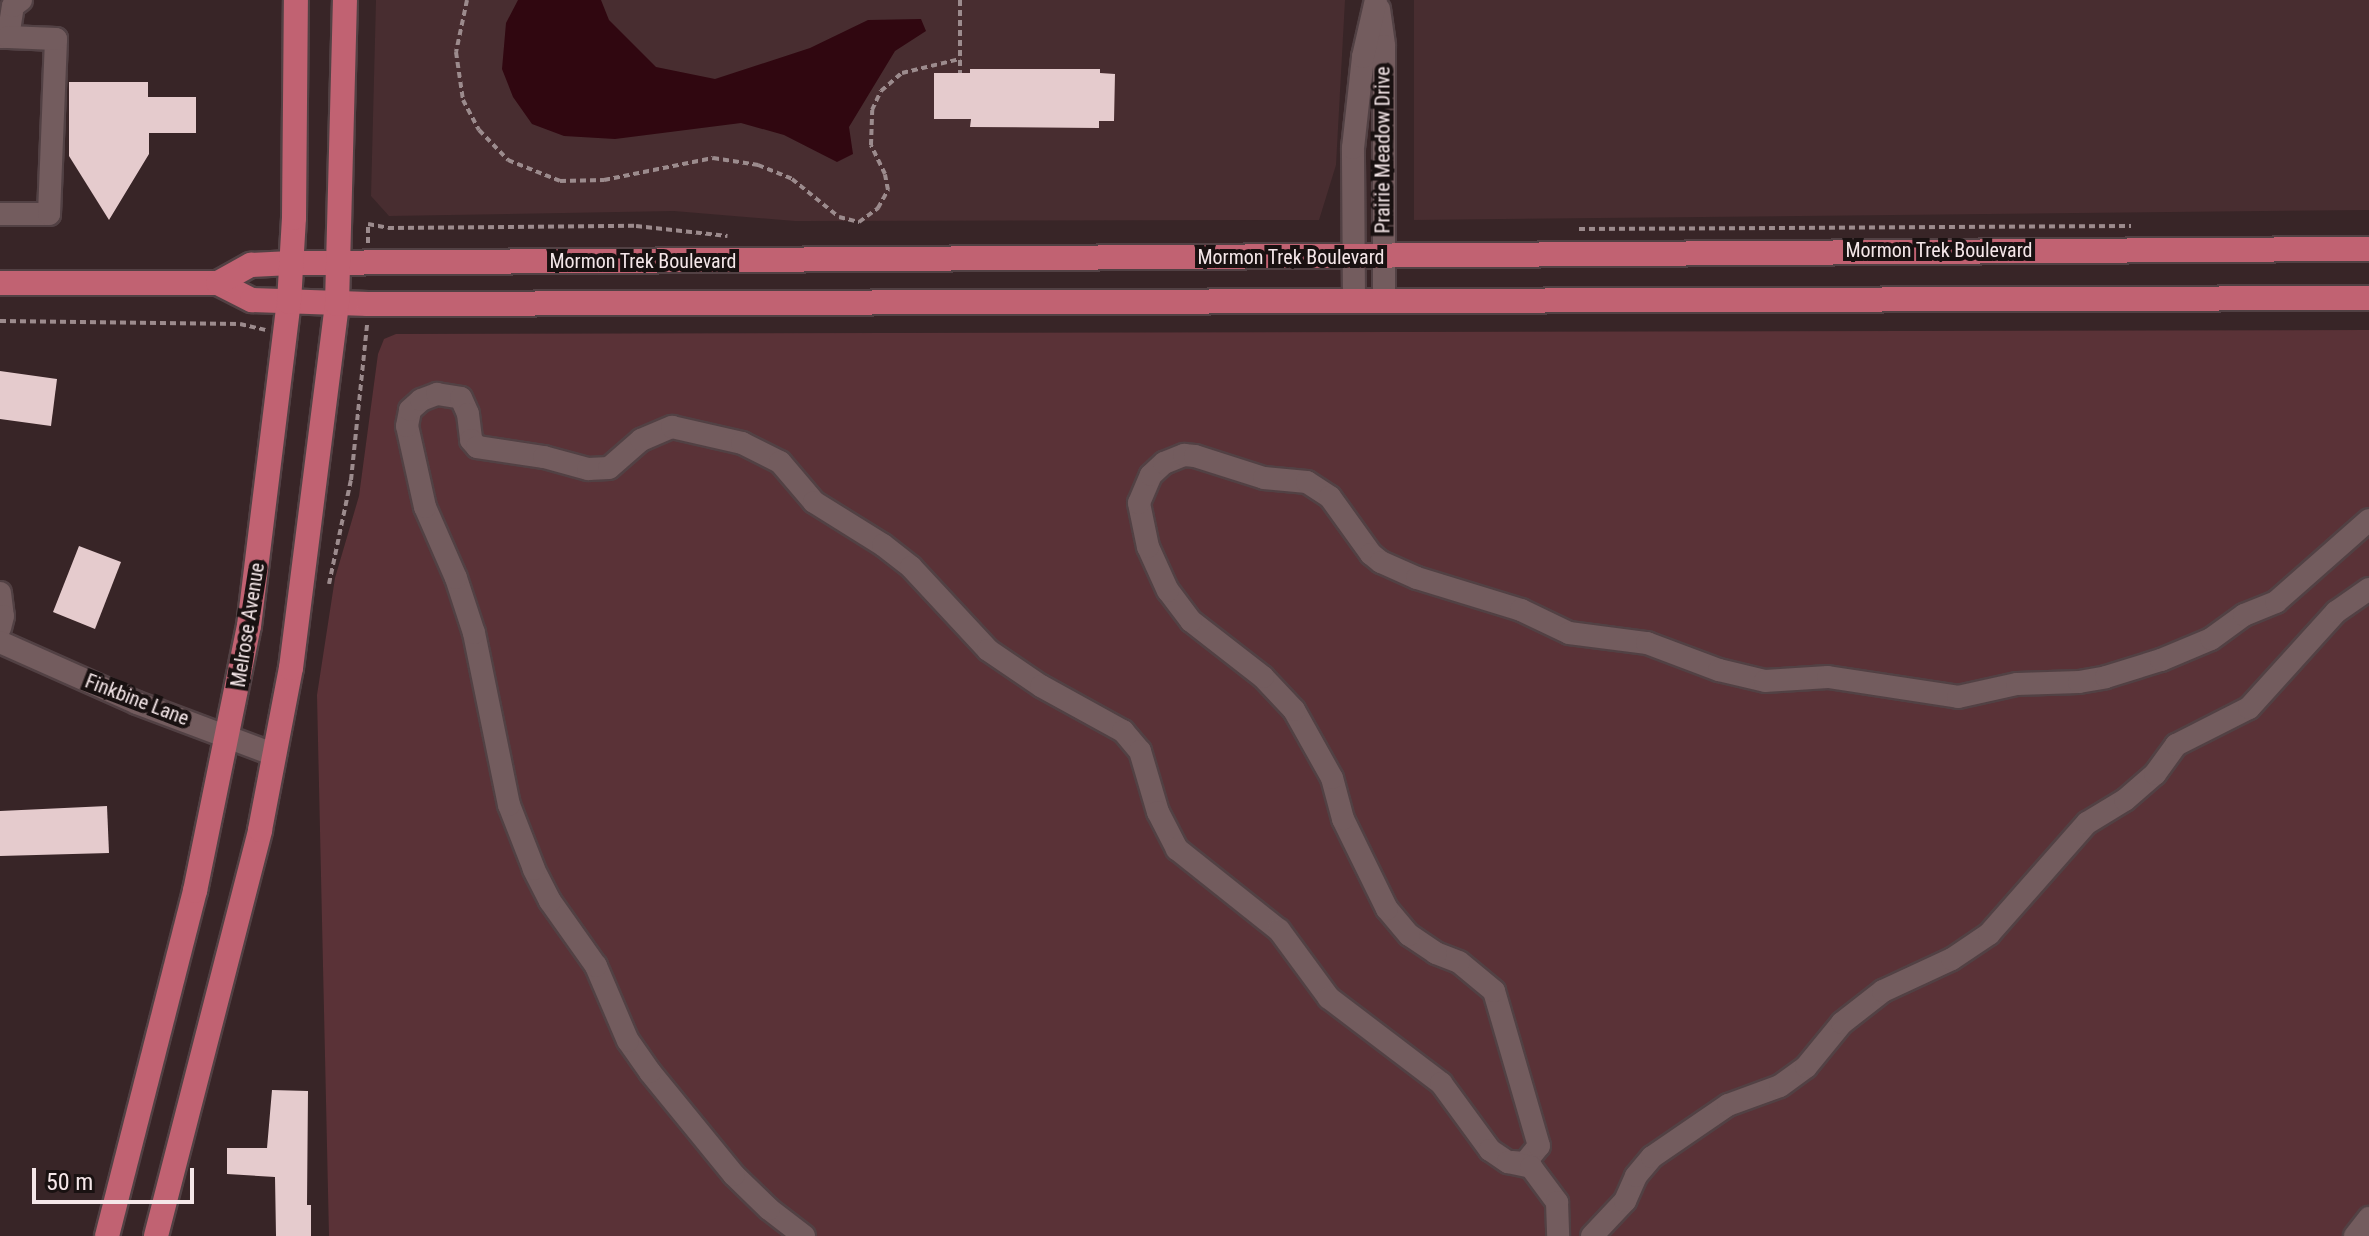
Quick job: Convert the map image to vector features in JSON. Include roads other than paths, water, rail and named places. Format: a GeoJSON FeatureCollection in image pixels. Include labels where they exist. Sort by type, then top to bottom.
{"type":"FeatureCollection","features":[{"type":"Feature","properties":{"kind":"main road","name":"Melrose Avenue"},"geometry":{"type":"LineString","coordinates":[[107,1236],[195,891],[229,740],[264,526],[289,302],[296,0]]}},
{"type":"Feature","properties":{"kind":"main road"},"geometry":{"type":"LineString","coordinates":[[156,1236],[216,1007],[275,755],[311,528],[340,262],[345,0]]}},
{"type":"Feature","properties":{"kind":"main road","name":"Mormon Trek Boulevard"},"geometry":{"type":"LineString","coordinates":[[218,283],[251,265],[340,262],[2369,249]]}},
{"type":"Feature","properties":{"kind":"main road","name":"Mormon Trek Boulevard"},"geometry":{"type":"LineString","coordinates":[[0,283],[218,283],[252,300],[337,304],[2369,298]]}},
{"type":"Feature","properties":{"kind":"street"},"geometry":{"type":"LineString","coordinates":[[0,214],[49,214],[56,39],[4,37],[13,6],[21,0]]}},
{"type":"Feature","properties":{"kind":"street","name":"Prairie Meadow Drive"},"geometry":{"type":"LineString","coordinates":[[1354,300],[1357,106],[1377,0]]}},
{"type":"Feature","properties":{"kind":"street","name":"Prairie Meadow Drive"},"geometry":{"type":"LineString","coordinates":[[1377,0],[1384,46],[1384,300]]}},
{"type":"Feature","properties":{"kind":"street"},"geometry":{"type":"LineString","coordinates":[[804,1236],[769,1209],[734,1175],[650,1072],[628,1041],[596,966],[550,901],[534,869],[509,805],[474,633],[456,578],[425,507],[407,426],[410,410],[421,400],[437,394],[461,398],[468,414],[471,440],[477,447],[544,457],[588,469],[609,468],[641,440],[672,427],[742,443],[780,462],[814,502],[883,545],[911,567],[988,650],[1041,686],[1123,731],[1140,751],[1158,812],[1177,849],[1279,930],[1329,998],[1441,1083],[1490,1150],[1508,1162],[1531,1167],[1557,1202],[1558,1236]]}},
{"type":"Feature","properties":{"kind":"street"},"geometry":{"type":"LineString","coordinates":[[1508,1162],[1525,1163],[1539,1146],[1494,991],[1459,962],[1436,953],[1409,935],[1387,909],[1343,819],[1332,778],[1294,710],[1263,677],[1191,621],[1168,591],[1148,547],[1139,503],[1151,475],[1164,463],[1184,455],[1195,456],[1264,478],[1307,482],[1330,497],[1371,554],[1381,562],[1417,578],[1521,610],[1569,633],[1647,643],[1719,670],[1765,681],[1828,677],[1958,697],[2017,684],[2079,682],[2106,677],[2161,660],[2211,639],[2244,615],[2276,602],[2369,520]]}},
{"type":"Feature","properties":{"kind":"street"},"geometry":{"type":"LineString","coordinates":[[1592,1236],[1625,1201],[1636,1176],[1652,1157],[1728,1105],[1780,1086],[1806,1067],[1842,1023],[1883,991],[1944,963],[1989,934],[2087,823],[2125,800],[2155,774],[2176,745],[2249,708],[2336,612],[2369,589]]}},
{"type":"Feature","properties":{"kind":"street"},"geometry":{"type":"LineString","coordinates":[[0,593],[3,616],[0,628]]}},
{"type":"Feature","properties":{"kind":"street","name":"Finkbine Lane"},"geometry":{"type":"LineString","coordinates":[[0,642],[137,703],[208,727],[229,740],[275,755]]}},
{"type":"Feature","properties":{"kind":"street"},"geometry":{"type":"LineString","coordinates":[[2355,1236],[2369,1218]]}}]}
